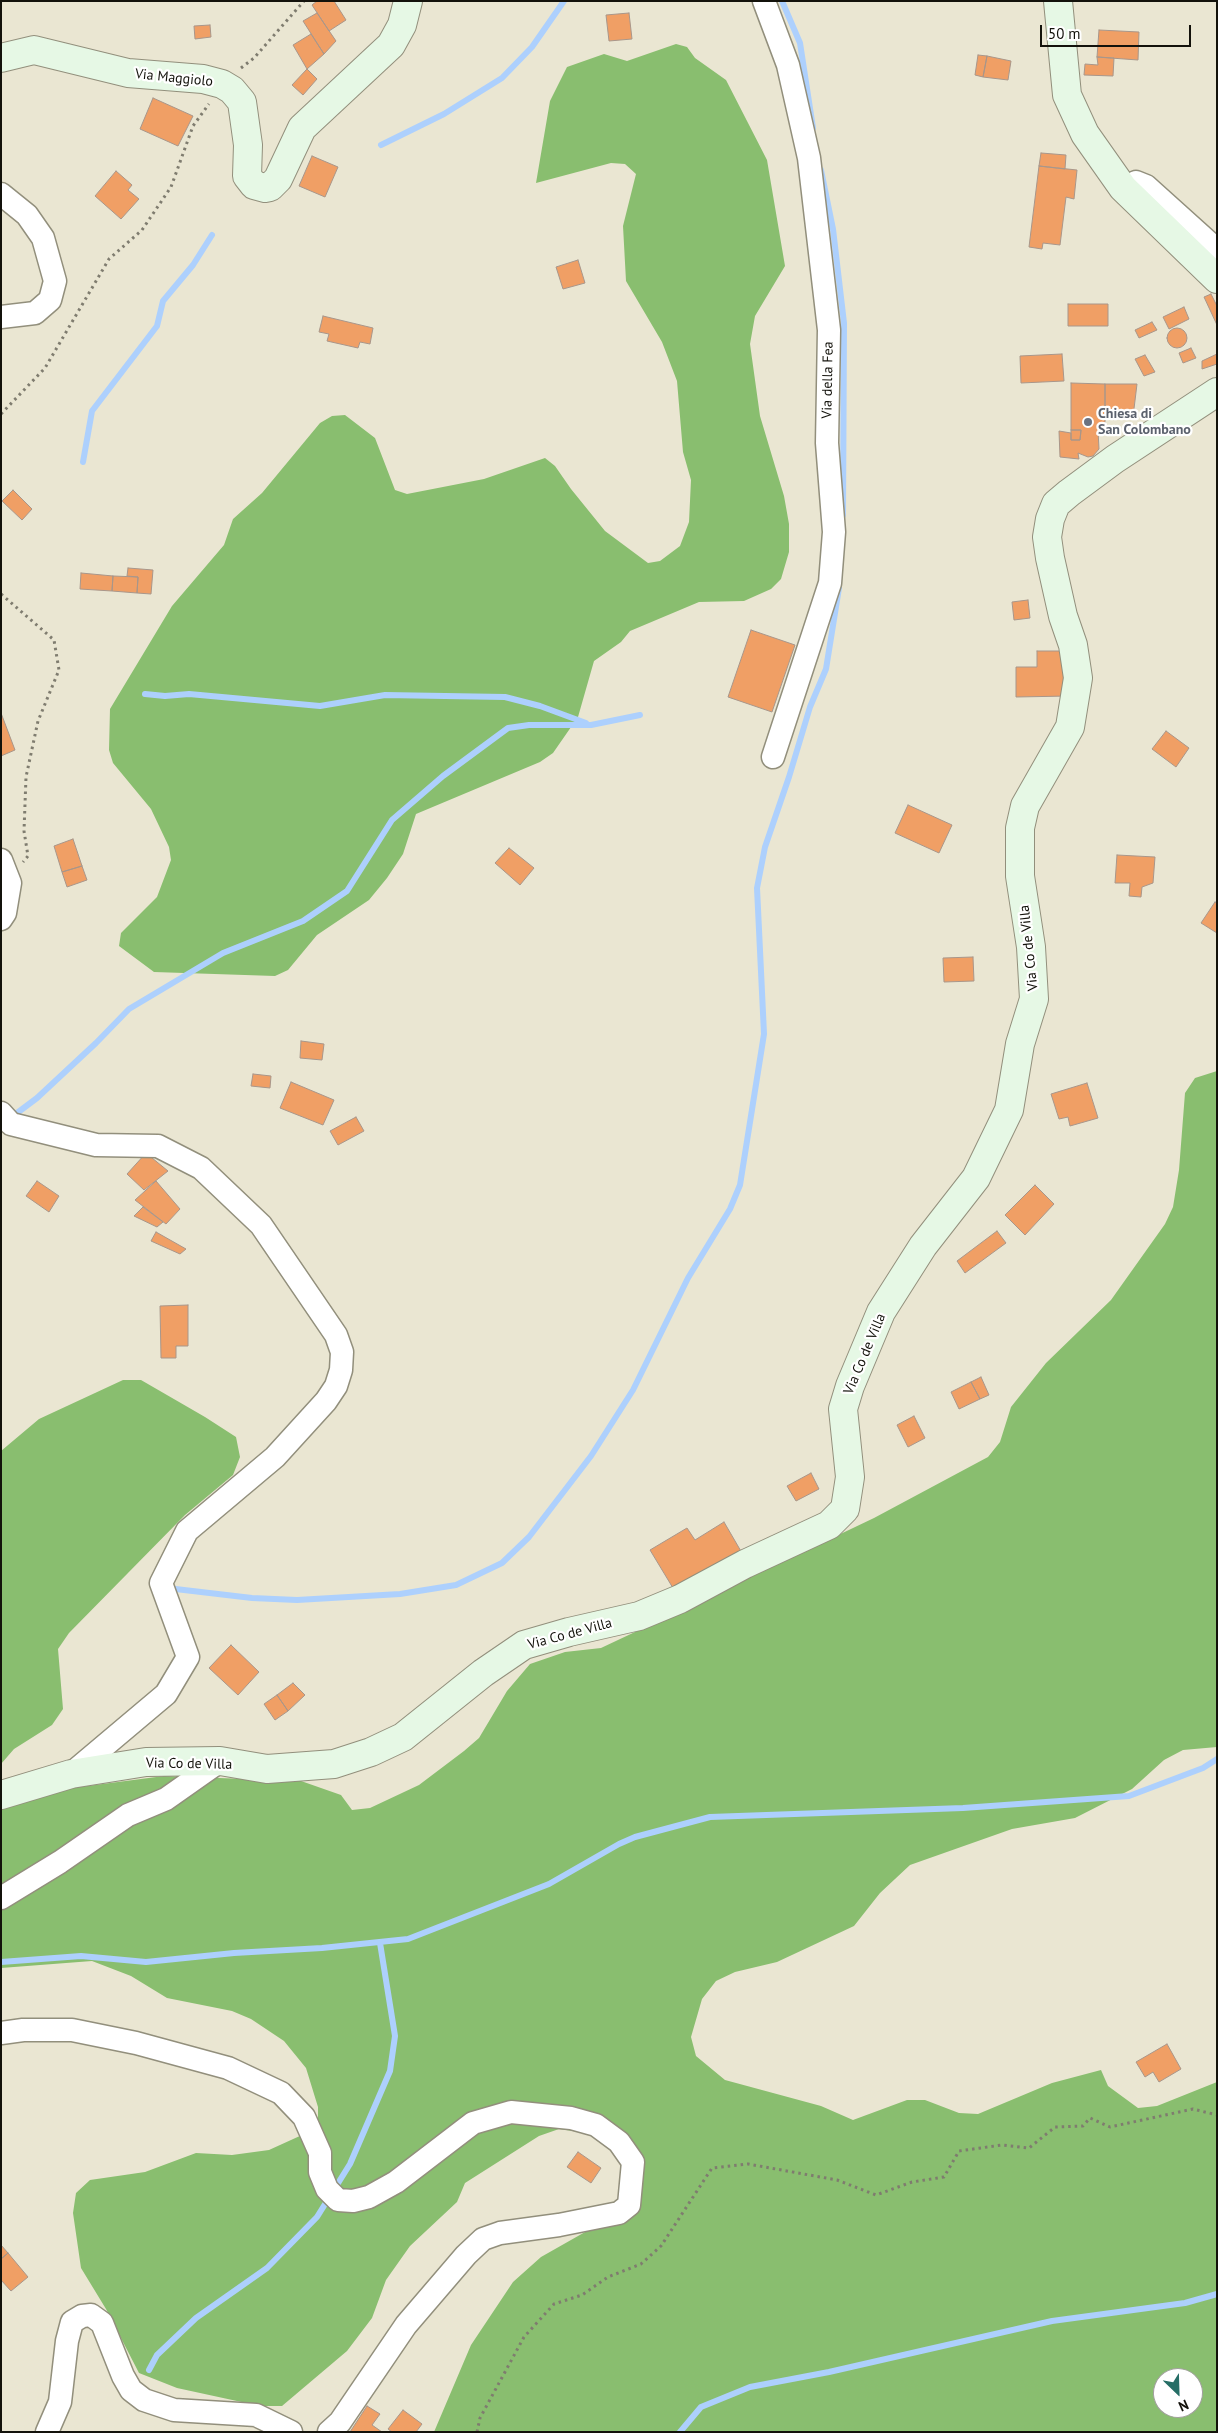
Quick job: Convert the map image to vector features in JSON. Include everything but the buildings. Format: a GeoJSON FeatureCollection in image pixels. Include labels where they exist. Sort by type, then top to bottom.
{"type":"FeatureCollection","features":[{"type":"Feature","properties":{"kind":"street","name":"Via Maggiolo"},"geometry":{"type":"LineString","coordinates":[[1,58],[34,50],[128,73],[203,79],[222,84],[232,90],[242,102],[248,145],[247,176],[259,188],[270,187],[278,179],[302,128],[391,45],[402,25],[408,1]]}},
{"type":"Feature","properties":{"kind":"street","name":"Via della Fea"},"geometry":{"type":"LineString","coordinates":[[764,1],[788,65],[809,158],[828,330],[827,444],[834,532],[830,583],[773,757]]}},
{"type":"Feature","properties":{"kind":"street"},"geometry":{"type":"LineString","coordinates":[[1058,1],[1067,95],[1085,134],[1123,188],[1217,279]]}},
{"type":"Feature","properties":{"kind":"street"},"geometry":{"type":"LineString","coordinates":[[1123,188],[1136,182],[1146,186],[1217,250]]}},
{"type":"Feature","properties":{"kind":"street"},"geometry":{"type":"LineString","coordinates":[[1,194],[27,215],[43,238],[55,281],[50,300],[35,313],[1,317]]}},
{"type":"Feature","properties":{"kind":"street","name":"Via Co de Villa"},"geometry":{"type":"LineString","coordinates":[[1,1795],[71,1774],[146,1762],[220,1761],[267,1769],[334,1764],[371,1752],[403,1737],[483,1673],[524,1645],[647,1613],[829,1525],[845,1509],[850,1477],[843,1409],[850,1386],[881,1312],[923,1246],[976,1178],[1009,1110],[1020,1044],[1034,998],[1032,947],[1020,876],[1020,828],[1025,806],[1070,727],[1078,678],[1073,645],[1063,616],[1050,558],[1047,537],[1050,519],[1056,504],[1069,493],[1115,459],[1217,392]]}},
{"type":"Feature","properties":{"kind":"street"},"geometry":{"type":"LineString","coordinates":[[1,860],[6,884],[5,913],[1,919]]}},
{"type":"Feature","properties":{"kind":"street"},"geometry":{"type":"LineString","coordinates":[[1,1113],[11,1124],[96,1145],[158,1146],[201,1168],[261,1225],[336,1335],[342,1352],[342,1370],[336,1386],[326,1401],[274,1457],[187,1531],[161,1583],[188,1658],[166,1694],[71,1774]]}},
{"type":"Feature","properties":{"kind":"street"},"geometry":{"type":"LineString","coordinates":[[1,1898],[60,1862],[128,1815],[166,1799],[220,1761]]}},
{"type":"Feature","properties":{"kind":"street"},"geometry":{"type":"LineString","coordinates":[[1,2033],[23,2030],[72,2030],[136,2043],[228,2068],[281,2093],[304,2117],[320,2153],[320,2172],[327,2189],[338,2200],[353,2201],[369,2197],[396,2182],[473,2122],[511,2112],[579,2120],[596,2125],[619,2142],[633,2162],[629,2205],[620,2213],[559,2225],[500,2233],[483,2239],[466,2255],[406,2325],[340,2422],[328,2432]]}},
{"type":"Feature","properties":{"kind":"street"},"geometry":{"type":"LineString","coordinates":[[47,2432],[54,2421],[60,2402],[67,2341],[72,2322],[82,2316],[91,2315],[102,2323],[123,2376],[131,2390],[144,2400],[174,2410],[256,2415],[291,2432]]}},
{"type":"Feature","properties":{"kind":"path"},"geometry":{"type":"LineString","coordinates":[[1,414],[45,368],[64,333],[110,259],[142,230],[171,187],[193,126],[222,84],[254,58],[304,1]]}},
{"type":"Feature","properties":{"kind":"path"},"geometry":{"type":"LineString","coordinates":[[1,594],[54,640],[59,670],[38,721],[26,777],[24,831],[28,856],[6,884]]}},
{"type":"Feature","properties":{"kind":"path"},"geometry":{"type":"LineString","coordinates":[[477,2432],[480,2418],[524,2337],[554,2304],[582,2295],[608,2277],[641,2264],[661,2246],[712,2168],[748,2164],[837,2180],[876,2195],[912,2182],[944,2177],[959,2151],[1002,2145],[1029,2148],[1055,2127],[1083,2126],[1090,2118],[1110,2127],[1192,2109],[1217,2116]]}},
{"type":"Feature","properties":{"kind":"green space"},"geometry":{"type":"Polygon","coordinates":[[[676,44],[687,47],[695,58],[726,80],[767,160],[785,266],[755,316],[750,344],[760,416],[784,496],[789,524],[789,552],[781,579],[771,589],[744,601],[699,602],[630,631],[621,642],[594,661],[578,717],[553,753],[540,762],[416,814],[403,854],[369,900],[317,935],[288,970],[275,976],[154,972],[119,946],[121,933],[157,897],[171,860],[169,847],[151,809],[113,763],[109,750],[110,709],[172,606],[224,545],[233,519],[262,493],[320,423],[332,416],[345,415],[375,438],[395,490],[407,494],[484,479],[545,458],[555,466],[605,531],[648,563],[660,561],[680,546],[689,522],[691,480],[683,452],[677,381],[662,342],[626,281],[623,226],[636,174],[625,164],[611,163],[536,183],[550,101],[567,67],[604,54],[627,61],[676,44]]]}},
{"type":"Feature","properties":{"kind":"green space"},"geometry":{"type":"Polygon","coordinates":[[[1217,1071],[1217,1747],[1183,1750],[1164,1760],[1132,1789],[1075,1818],[1012,1829],[910,1865],[880,1893],[854,1926],[777,1962],[735,1972],[716,1981],[702,1999],[691,2037],[696,2056],[725,2080],[821,2106],[853,2120],[907,2100],[925,2100],[959,2113],[978,2114],[1052,2083],[1101,2070],[1108,2086],[1138,2108],[1157,2106],[1217,2082],[1217,2432],[434,2432],[471,2345],[513,2282],[541,2257],[608,2219],[621,2205],[627,2165],[600,2135],[559,2129],[539,2136],[465,2183],[457,2202],[410,2246],[386,2280],[372,2318],[347,2351],[282,2406],[260,2406],[177,2388],[139,2373],[106,2309],[81,2268],[73,2213],[76,2193],[90,2180],[145,2172],[196,2153],[232,2155],[269,2150],[302,2135],[318,2125],[318,2107],[306,2068],[284,2041],[251,2019],[232,2011],[167,1998],[131,1976],[92,1961],[1,1968],[1,1785],[32,1800],[72,1788],[164,1776],[301,1781],[341,1795],[352,1810],[370,1808],[419,1785],[479,1738],[507,1691],[530,1664],[565,1652],[601,1648],[874,1518],[988,1457],[1000,1442],[1011,1407],[1046,1363],[1111,1300],[1165,1224],[1173,1207],[1179,1170],[1185,1093],[1195,1078],[1217,1071]]]}},
{"type":"Feature","properties":{"kind":"green space"},"geometry":{"type":"Polygon","coordinates":[[[123,1380],[141,1380],[236,1437],[240,1457],[233,1475],[185,1515],[69,1633],[58,1649],[63,1709],[52,1725],[14,1749],[1,1764],[1,1451],[39,1419],[123,1380]]]}},
{"type":"Feature","properties":{"kind":"waterway"},"geometry":{"type":"LineString","coordinates":[[381,145],[444,114],[502,78],[532,47],[564,1]]}},
{"type":"Feature","properties":{"kind":"waterway"},"geometry":{"type":"LineString","coordinates":[[782,1],[800,43],[813,128]]}},
{"type":"Feature","properties":{"kind":"waterway"},"geometry":{"type":"LineString","coordinates":[[821,170],[833,229],[844,323],[843,515]]}},
{"type":"Feature","properties":{"kind":"waterway"},"geometry":{"type":"LineString","coordinates":[[83,462],[92,411],[157,326],[163,301],[193,265],[212,235]]}},
{"type":"Feature","properties":{"kind":"waterway"},"geometry":{"type":"LineString","coordinates":[[167,1588],[252,1598],[297,1600],[400,1594],[456,1585],[502,1563],[529,1537],[591,1456],[633,1390],[688,1278],[730,1209],[740,1185],[764,1034],[757,888],[765,847],[810,707],[826,669],[839,588]]}},
{"type":"Feature","properties":{"kind":"waterway"},"geometry":{"type":"LineString","coordinates":[[145,694],[165,696],[189,694],[320,706],[385,695],[505,697],[540,706],[586,723]]}},
{"type":"Feature","properties":{"kind":"waterway"},"geometry":{"type":"LineString","coordinates":[[13,1116],[37,1098],[129,1009],[223,953],[303,921],[347,891],[392,820],[443,776],[508,728],[529,725],[591,725],[640,715]]}},
{"type":"Feature","properties":{"kind":"waterway"},"geometry":{"type":"LineString","coordinates":[[1,1962],[81,1956],[146,1962],[408,1939],[549,1884],[619,1844],[635,1837],[710,1817],[963,1808],[1129,1796],[1203,1768],[1217,1759]]}},
{"type":"Feature","properties":{"kind":"waterway"},"geometry":{"type":"LineString","coordinates":[[149,2370],[157,2355],[196,2318],[267,2268],[317,2217],[350,2164],[390,2071],[395,2036],[380,1943]]}},
{"type":"Feature","properties":{"kind":"waterway"},"geometry":{"type":"LineString","coordinates":[[680,2432],[701,2407],[750,2387],[829,2372],[1052,2321],[1185,2303],[1217,2294]]}},
{"type":"Feature","properties":{"kind":"place","name":"Chiesa di San Colombano"},"geometry":{"type":"Point","coordinates":[1088,422]}}]}
